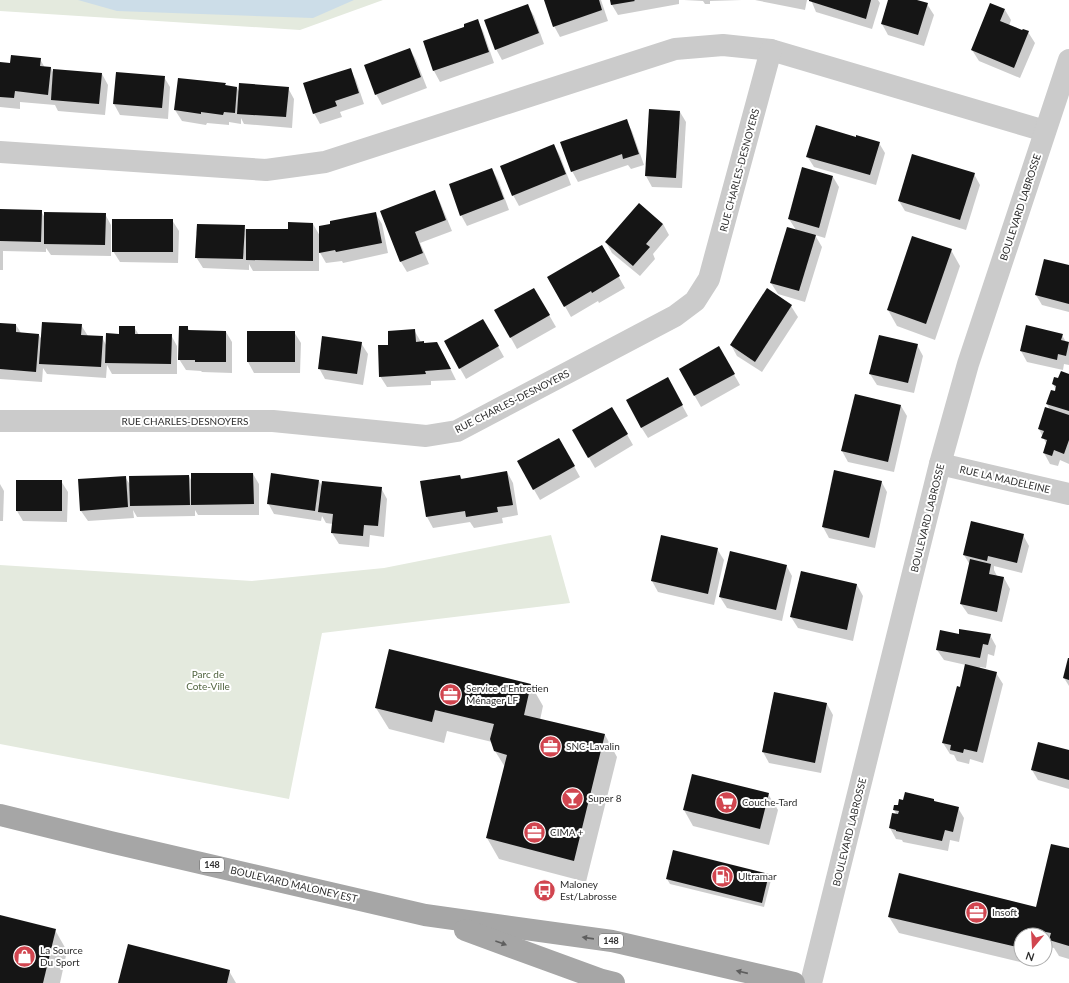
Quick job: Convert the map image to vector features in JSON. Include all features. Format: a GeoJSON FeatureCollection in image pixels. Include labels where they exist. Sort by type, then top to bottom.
{"type":"FeatureCollection","features":[{"type":"Feature","properties":{"kind":"main road","name":"BOULEVARD MALONEY EST"},"geometry":{"type":"LineString","coordinates":[[0,815],[425,915],[612,941],[794,983]]}},
{"type":"Feature","properties":{"kind":"main road","name":"BOULEVARD MALONEY EST"},"geometry":{"type":"LineString","coordinates":[[425,915],[602,980],[614,983]]}},
{"type":"Feature","properties":{"kind":"street"},"geometry":{"type":"LineString","coordinates":[[0,152],[266,170],[324,162],[675,49],[723,45],[771,50],[1045,130]]}},
{"type":"Feature","properties":{"kind":"street","name":"RUE CHARLES-DESNOYERS"},"geometry":{"type":"LineString","coordinates":[[0,421],[273,421],[426,436],[458,431],[675,316],[694,301],[709,279],[771,50]]}},
{"type":"Feature","properties":{"kind":"street","name":"BOULEVARD LABROSSE"},"geometry":{"type":"LineString","coordinates":[[811,983],[940,464],[968,364],[1045,130],[1068,70]]}},
{"type":"Feature","properties":{"kind":"street","name":"RUE LA MADELEINE"},"geometry":{"type":"LineString","coordinates":[[940,464],[1069,494]]}},
{"type":"Feature","properties":{"kind":"green space"},"geometry":{"type":"Polygon","coordinates":[[[0,0],[383,0],[300,30],[0,11],[0,0]]]}},
{"type":"Feature","properties":{"kind":"green space","name":"Parc de Cote-Ville"},"geometry":{"type":"Polygon","coordinates":[[[551,535],[570,603],[322,633],[289,799],[0,744],[0,565],[252,581],[384,568],[551,535]]]}},
{"type":"Feature","properties":{"kind":"water"},"geometry":{"type":"Polygon","coordinates":[[[78,0],[354,0],[313,18],[117,11],[78,0]]]}},
{"type":"Feature","properties":{"kind":"building"},"geometry":{"type":"Polygon","coordinates":[[[544,0],[599,0],[602,10],[553,27],[544,0]]]}},
{"type":"Feature","properties":{"kind":"building"},"geometry":{"type":"Polygon","coordinates":[[[610,0],[634,0],[635,1],[611,5],[610,0]]]}},
{"type":"Feature","properties":{"kind":"building"},"geometry":{"type":"Polygon","coordinates":[[[809,0],[871,0],[866,19],[809,0]]]}},
{"type":"Feature","properties":{"kind":"building"},"geometry":{"type":"Polygon","coordinates":[[[888,0],[917,0],[928,3],[918,35],[881,24],[888,0]]]}},
{"type":"Feature","properties":{"kind":"building"},"geometry":{"type":"Polygon","coordinates":[[[990,3],[1005,9],[1000,21],[1022,30],[1029,31],[1014,68],[971,50],[990,3]]]}},
{"type":"Feature","properties":{"kind":"building"},"geometry":{"type":"Polygon","coordinates":[[[528,4],[539,33],[495,50],[484,20],[528,4]]]}},
{"type":"Feature","properties":{"kind":"building"},"geometry":{"type":"Polygon","coordinates":[[[478,19],[489,52],[433,71],[423,41],[464,27],[464,24],[478,19]]]}},
{"type":"Feature","properties":{"kind":"building"},"geometry":{"type":"Polygon","coordinates":[[[410,48],[421,77],[375,95],[364,65],[410,48]]]}},
{"type":"Feature","properties":{"kind":"building"},"geometry":{"type":"Polygon","coordinates":[[[11,55],[41,58],[40,66],[51,67],[48,95],[15,91],[14,98],[0,97],[0,62],[10,63],[11,55]]]}},
{"type":"Feature","properties":{"kind":"building"},"geometry":{"type":"Polygon","coordinates":[[[351,68],[359,93],[335,101],[337,106],[313,114],[303,83],[351,68]]]}},
{"type":"Feature","properties":{"kind":"building"},"geometry":{"type":"Polygon","coordinates":[[[53,69],[102,73],[99,104],[51,100],[53,69]]]}},
{"type":"Feature","properties":{"kind":"building"},"geometry":{"type":"Polygon","coordinates":[[[116,72],[165,76],[162,108],[113,104],[116,72]]]}},
{"type":"Feature","properties":{"kind":"building"},"geometry":{"type":"Polygon","coordinates":[[[178,78],[226,83],[225,85],[237,87],[235,113],[224,112],[223,115],[201,112],[201,114],[174,110],[178,78]]]}},
{"type":"Feature","properties":{"kind":"building"},"geometry":{"type":"Polygon","coordinates":[[[239,83],[289,87],[286,117],[237,114],[239,83]]]}},
{"type":"Feature","properties":{"kind":"building"},"geometry":{"type":"Polygon","coordinates":[[[649,109],[680,111],[676,178],[645,176],[649,109]]]}},
{"type":"Feature","properties":{"kind":"building"},"geometry":{"type":"Polygon","coordinates":[[[627,119],[639,154],[623,159],[622,154],[571,172],[560,142],[627,119]]]}},
{"type":"Feature","properties":{"kind":"building"},"geometry":{"type":"Polygon","coordinates":[[[816,125],[856,137],[856,135],[880,142],[870,175],[806,157],[816,125]]]}},
{"type":"Feature","properties":{"kind":"building"},"geometry":{"type":"Polygon","coordinates":[[[554,144],[566,174],[512,196],[500,166],[554,144]]]}},
{"type":"Feature","properties":{"kind":"building"},"geometry":{"type":"Polygon","coordinates":[[[912,154],[975,173],[960,220],[898,201],[912,154]]]}},
{"type":"Feature","properties":{"kind":"building"},"geometry":{"type":"Polygon","coordinates":[[[802,167],[833,176],[819,228],[788,219],[802,167]]]}},
{"type":"Feature","properties":{"kind":"building"},"geometry":{"type":"Polygon","coordinates":[[[492,168],[504,199],[460,216],[449,184],[492,168]]]}},
{"type":"Feature","properties":{"kind":"building"},"geometry":{"type":"Polygon","coordinates":[[[435,190],[446,220],[415,232],[423,253],[400,262],[380,211],[435,190]]]}},
{"type":"Feature","properties":{"kind":"building"},"geometry":{"type":"Polygon","coordinates":[[[639,203],[663,224],[646,244],[650,247],[633,266],[605,242],[639,203]]]}},
{"type":"Feature","properties":{"kind":"building"},"geometry":{"type":"Polygon","coordinates":[[[0,209],[42,210],[41,242],[0,241],[0,209]]]}},
{"type":"Feature","properties":{"kind":"building"},"geometry":{"type":"Polygon","coordinates":[[[44,212],[106,213],[105,245],[44,244],[44,212]]]}},
{"type":"Feature","properties":{"kind":"building"},"geometry":{"type":"Polygon","coordinates":[[[376,212],[382,243],[336,252],[335,250],[319,253],[319,226],[330,224],[330,221],[376,212]]]}},
{"type":"Feature","properties":{"kind":"building"},"geometry":{"type":"Polygon","coordinates":[[[112,219],[173,219],[173,252],[112,252],[112,219]]]}},
{"type":"Feature","properties":{"kind":"building"},"geometry":{"type":"Polygon","coordinates":[[[288,222],[313,223],[313,261],[246,260],[246,229],[288,229],[288,222]]]}},
{"type":"Feature","properties":{"kind":"building"},"geometry":{"type":"Polygon","coordinates":[[[197,224],[245,225],[243,259],[195,258],[197,224]]]}},
{"type":"Feature","properties":{"kind":"building"},"geometry":{"type":"Polygon","coordinates":[[[787,227],[816,235],[799,291],[770,283],[787,227]]]}},
{"type":"Feature","properties":{"kind":"building"},"geometry":{"type":"Polygon","coordinates":[[[912,236],[952,249],[926,324],[887,310],[912,236]]]}},
{"type":"Feature","properties":{"kind":"building"},"geometry":{"type":"Polygon","coordinates":[[[602,245],[620,276],[592,293],[591,291],[564,307],[547,277],[602,245]]]}},
{"type":"Feature","properties":{"kind":"building"},"geometry":{"type":"Polygon","coordinates":[[[1044,259],[1069,265],[1069,304],[1035,295],[1044,259]]]}},
{"type":"Feature","properties":{"kind":"building"},"geometry":{"type":"Polygon","coordinates":[[[534,288],[550,315],[510,338],[494,310],[534,288]]]}},
{"type":"Feature","properties":{"kind":"building"},"geometry":{"type":"Polygon","coordinates":[[[767,288],[792,305],[755,362],[730,345],[767,288]]]}},
{"type":"Feature","properties":{"kind":"building"},"geometry":{"type":"Polygon","coordinates":[[[483,319],[499,346],[459,369],[444,341],[483,319]]]}},
{"type":"Feature","properties":{"kind":"building"},"geometry":{"type":"Polygon","coordinates":[[[42,322],[82,324],[81,335],[103,336],[101,367],[39,364],[42,322]]]}},
{"type":"Feature","properties":{"kind":"building"},"geometry":{"type":"Polygon","coordinates":[[[0,323],[16,324],[16,332],[39,334],[36,372],[0,369],[0,323]]]}},
{"type":"Feature","properties":{"kind":"building"},"geometry":{"type":"Polygon","coordinates":[[[1026,325],[1063,334],[1061,340],[1069,342],[1066,356],[1058,354],[1057,360],[1020,351],[1026,325]]]}},
{"type":"Feature","properties":{"kind":"building"},"geometry":{"type":"Polygon","coordinates":[[[119,326],[135,326],[135,334],[172,334],[171,364],[105,363],[106,333],[119,334],[119,326]]]}},
{"type":"Feature","properties":{"kind":"building"},"geometry":{"type":"Polygon","coordinates":[[[179,326],[188,326],[188,330],[226,331],[226,362],[195,362],[195,360],[178,360],[179,326]]]}},
{"type":"Feature","properties":{"kind":"building"},"geometry":{"type":"Polygon","coordinates":[[[415,329],[416,342],[437,342],[451,369],[425,371],[426,374],[379,377],[378,345],[388,345],[388,331],[415,329]]]}},
{"type":"Feature","properties":{"kind":"building"},"geometry":{"type":"Polygon","coordinates":[[[247,331],[295,331],[295,362],[247,362],[247,331]]]}},
{"type":"Feature","properties":{"kind":"building"},"geometry":{"type":"Polygon","coordinates":[[[879,335],[918,344],[908,383],[869,374],[879,335]]]}},
{"type":"Feature","properties":{"kind":"building"},"geometry":{"type":"Polygon","coordinates":[[[322,336],[362,342],[357,374],[318,369],[322,336]]]}},
{"type":"Feature","properties":{"kind":"building"},"geometry":{"type":"Polygon","coordinates":[[[719,346],[735,374],[694,396],[679,369],[719,346]]]}},
{"type":"Feature","properties":{"kind":"building"},"geometry":{"type":"Polygon","coordinates":[[[1061,371],[1069,374],[1069,411],[1046,404],[1051,390],[1055,391],[1056,386],[1052,384],[1054,377],[1058,378],[1061,371]]]}},
{"type":"Feature","properties":{"kind":"building"},"geometry":{"type":"Polygon","coordinates":[[[668,377],[683,405],[641,428],[626,400],[668,377]]]}},
{"type":"Feature","properties":{"kind":"building"},"geometry":{"type":"Polygon","coordinates":[[[855,394],[901,405],[888,462],[841,451],[855,394]]]}},
{"type":"Feature","properties":{"kind":"building"},"geometry":{"type":"Polygon","coordinates":[[[612,407],[628,434],[588,458],[572,430],[612,407]]]}},
{"type":"Feature","properties":{"kind":"building"},"geometry":{"type":"Polygon","coordinates":[[[1045,407],[1069,415],[1069,440],[1064,454],[1054,450],[1052,456],[1043,453],[1047,440],[1041,438],[1044,431],[1038,429],[1045,407]]]}},
{"type":"Feature","properties":{"kind":"building"},"geometry":{"type":"Polygon","coordinates":[[[559,438],[575,466],[533,490],[517,461],[559,438]]]}},
{"type":"Feature","properties":{"kind":"building"},"geometry":{"type":"Polygon","coordinates":[[[834,470],[882,481],[869,538],[822,527],[834,470]]]}},
{"type":"Feature","properties":{"kind":"building"},"geometry":{"type":"Polygon","coordinates":[[[507,471],[513,505],[497,507],[498,512],[466,517],[465,511],[426,517],[420,481],[460,475],[461,479],[507,471]]]}},
{"type":"Feature","properties":{"kind":"building"},"geometry":{"type":"Polygon","coordinates":[[[191,473],[253,473],[254,504],[191,505],[191,473]]]}},
{"type":"Feature","properties":{"kind":"building"},"geometry":{"type":"Polygon","coordinates":[[[271,473],[319,480],[315,511],[267,504],[271,473]]]}},
{"type":"Feature","properties":{"kind":"building"},"geometry":{"type":"Polygon","coordinates":[[[189,475],[190,505],[130,506],[129,476],[189,475]]]}},
{"type":"Feature","properties":{"kind":"building"},"geometry":{"type":"Polygon","coordinates":[[[126,476],[128,507],[80,511],[78,479],[126,476]]]}},
{"type":"Feature","properties":{"kind":"building"},"geometry":{"type":"Polygon","coordinates":[[[16,480],[62,480],[62,511],[16,511],[16,480]]]}},
{"type":"Feature","properties":{"kind":"building"},"geometry":{"type":"Polygon","coordinates":[[[322,481],[382,487],[378,526],[364,525],[363,536],[331,533],[333,514],[318,512],[322,481]]]}},
{"type":"Feature","properties":{"kind":"building"},"geometry":{"type":"Polygon","coordinates":[[[971,521],[1024,534],[1017,563],[988,556],[987,561],[963,555],[971,521]]]}},
{"type":"Feature","properties":{"kind":"building"},"geometry":{"type":"Polygon","coordinates":[[[661,535],[718,548],[708,594],[651,581],[661,535]]]}},
{"type":"Feature","properties":{"kind":"building"},"geometry":{"type":"Polygon","coordinates":[[[730,551],[787,565],[776,610],[719,597],[730,551]]]}},
{"type":"Feature","properties":{"kind":"building"},"geometry":{"type":"Polygon","coordinates":[[[970,559],[991,564],[989,574],[1004,577],[997,612],[960,604],[970,559]]]}},
{"type":"Feature","properties":{"kind":"building"},"geometry":{"type":"Polygon","coordinates":[[[801,571],[857,584],[847,630],[790,617],[801,571]]]}},
{"type":"Feature","properties":{"kind":"building"},"geometry":{"type":"Polygon","coordinates":[[[959,629],[991,634],[988,645],[983,644],[980,658],[936,650],[940,630],[959,634],[959,629]]]}},
{"type":"Feature","properties":{"kind":"building"},"geometry":{"type":"Polygon","coordinates":[[[389,649],[531,684],[524,715],[605,734],[574,861],[486,838],[507,755],[494,751],[490,739],[494,724],[435,710],[432,722],[375,708],[389,649]]]}},
{"type":"Feature","properties":{"kind":"building"},"geometry":{"type":"Polygon","coordinates":[[[1069,658],[1069,680],[1063,678],[1069,658]]]}},
{"type":"Feature","properties":{"kind":"building"},"geometry":{"type":"Polygon","coordinates":[[[965,664],[997,672],[977,752],[964,749],[963,753],[950,750],[951,745],[942,743],[957,686],[960,687],[965,664]]]}},
{"type":"Feature","properties":{"kind":"building"},"geometry":{"type":"Polygon","coordinates":[[[774,692],[827,703],[815,763],[762,752],[774,692]]]}},
{"type":"Feature","properties":{"kind":"building"},"geometry":{"type":"Polygon","coordinates":[[[1038,742],[1069,750],[1069,780],[1031,770],[1038,742]]]}},
{"type":"Feature","properties":{"kind":"building","name":"Couche-Tard"},"geometry":{"type":"Polygon","coordinates":[[[692,774],[769,793],[760,829],[683,810],[692,774]]]}},
{"type":"Feature","properties":{"kind":"building"},"geometry":{"type":"Polygon","coordinates":[[[905,792],[959,807],[953,832],[945,830],[942,841],[896,831],[889,828],[892,813],[898,814],[899,811],[893,810],[894,805],[898,805],[899,799],[903,800],[905,792]]]}},
{"type":"Feature","properties":{"kind":"building"},"geometry":{"type":"Polygon","coordinates":[[[1051,844],[1069,848],[1069,946],[1053,941],[1053,927],[1013,927],[1013,946],[888,917],[899,873],[1036,907],[1051,844]]]}},
{"type":"Feature","properties":{"kind":"building"},"geometry":{"type":"Polygon","coordinates":[[[673,850],[769,874],[762,903],[666,879],[673,850]]]}},
{"type":"Feature","properties":{"kind":"building","name":"La Source Du Sport"},"geometry":{"type":"Polygon","coordinates":[[[0,915],[56,929],[43,983],[0,983],[0,915]]]}},
{"type":"Feature","properties":{"kind":"building"},"geometry":{"type":"Polygon","coordinates":[[[128,944],[230,970],[227,983],[118,983],[128,944]]]}},
{"type":"Feature","properties":{"kind":"place","name":"Service d'Entretien Ménager LF"},"geometry":{"type":"Point","coordinates":[450,694]}},
{"type":"Feature","properties":{"kind":"place","name":"SNC-Lavalin"},"geometry":{"type":"Point","coordinates":[550,746]}},
{"type":"Feature","properties":{"kind":"place","name":"Super 8"},"geometry":{"type":"Point","coordinates":[572,798]}},
{"type":"Feature","properties":{"kind":"place","name":"Couche-Tard"},"geometry":{"type":"Point","coordinates":[726,802]}},
{"type":"Feature","properties":{"kind":"place","name":"CIMA +"},"geometry":{"type":"Point","coordinates":[535,832]}},
{"type":"Feature","properties":{"kind":"place","name":"Ultramar"},"geometry":{"type":"Point","coordinates":[722,876]}},
{"type":"Feature","properties":{"kind":"place","name":"Maloney Est/Labrosse"},"geometry":{"type":"Point","coordinates":[545,890]}},
{"type":"Feature","properties":{"kind":"place","name":"Insoft"},"geometry":{"type":"Point","coordinates":[977,912]}},
{"type":"Feature","properties":{"kind":"place","name":"La Source Du Sport"},"geometry":{"type":"Point","coordinates":[25,956]}}]}
